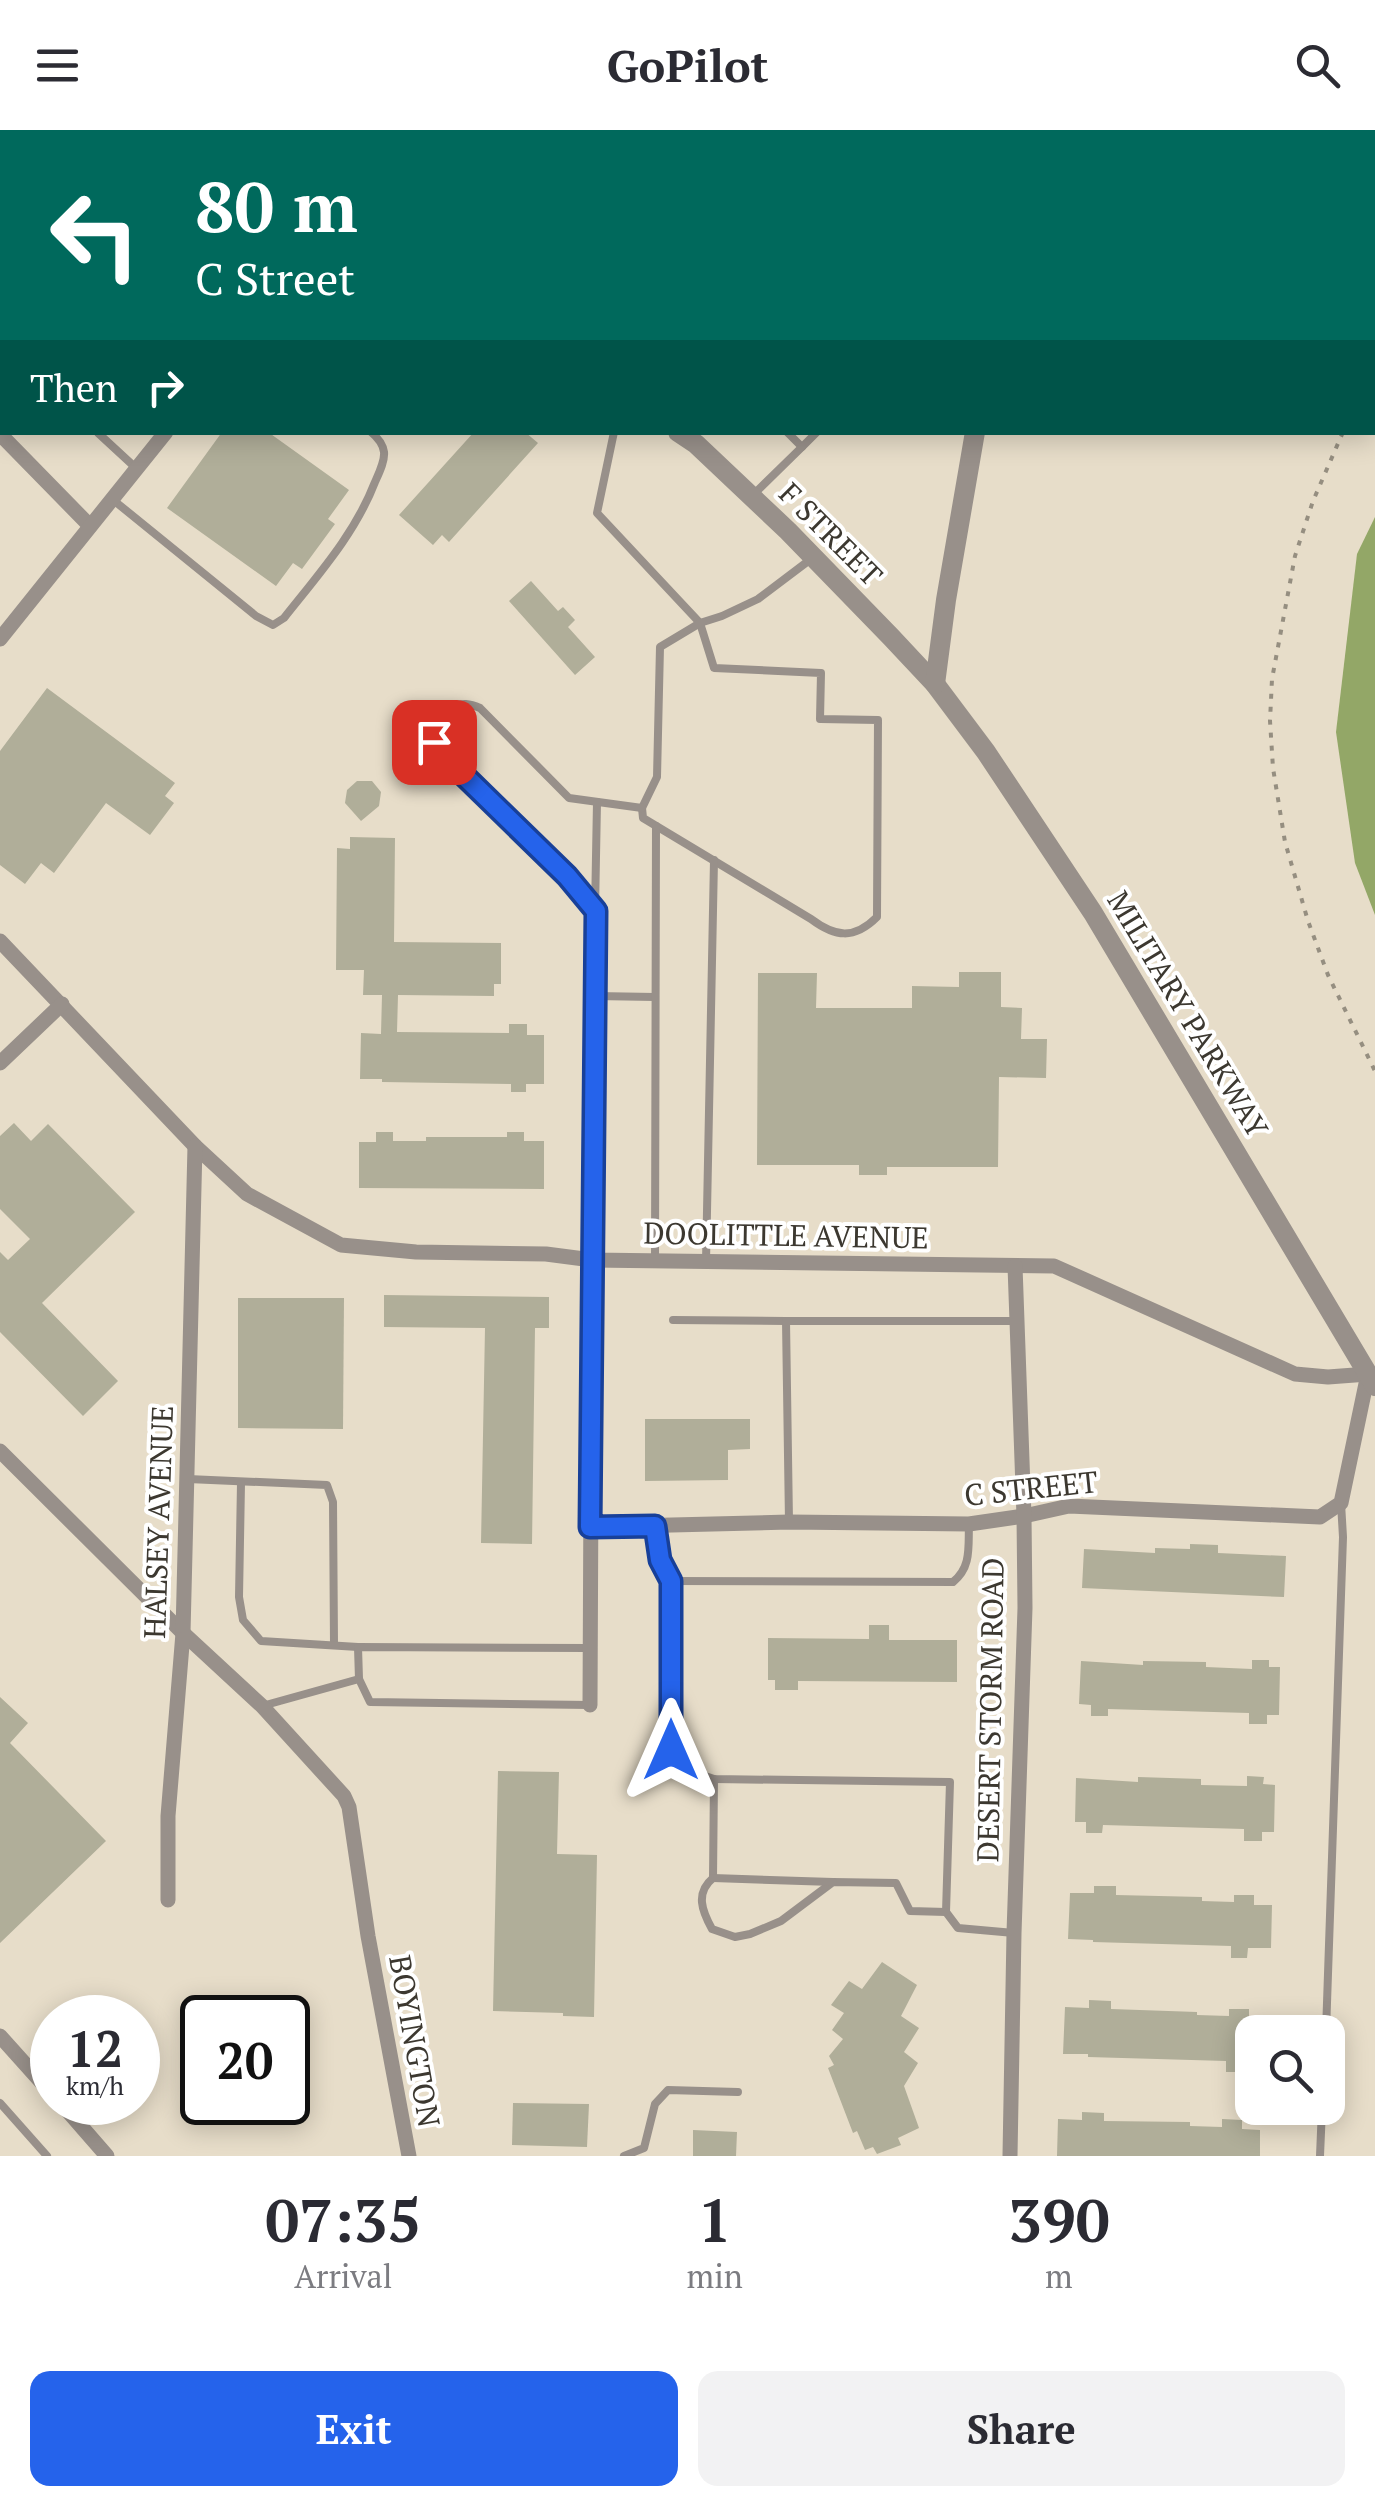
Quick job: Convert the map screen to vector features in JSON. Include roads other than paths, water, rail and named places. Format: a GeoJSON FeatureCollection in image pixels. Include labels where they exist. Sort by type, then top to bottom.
{"type":"FeatureCollection","features":[{"type":"Feature","properties":{"kind":"street"},"geometry":{"type":"LineString","coordinates":[[1,435],[90,526]]}},
{"type":"Feature","properties":{"kind":"street"},"geometry":{"type":"LineString","coordinates":[[0,639],[164,435]]}},
{"type":"Feature","properties":{"kind":"street"},"geometry":{"type":"LineString","coordinates":[[935,684],[974,435]]}},
{"type":"Feature","properties":{"kind":"street","name":"F STREET"},"geometry":{"type":"LineString","coordinates":[[694,436],[935,684]]}},
{"type":"Feature","properties":{"kind":"street","name":"MILITARY PARKWAY"},"geometry":{"type":"LineString","coordinates":[[935,684],[986,752],[1093,912],[1371,1380]]}},
{"type":"Feature","properties":{"kind":"street","name":"DOOLITTLE AVENUE"},"geometry":{"type":"LineString","coordinates":[[0,941],[195,1146],[247,1194],[342,1245],[416,1252],[546,1254],[592,1260],[1054,1266],[1295,1374],[1371,1380]]}},
{"type":"Feature","properties":{"kind":"street"},"geometry":{"type":"LineString","coordinates":[[0,1063],[62,1004]]}},
{"type":"Feature","properties":{"kind":"street","name":"HALSEY AVENUE"},"geometry":{"type":"LineString","coordinates":[[168,1900],[168,1816],[183,1633],[195,1146]]}},
{"type":"Feature","properties":{"kind":"street"},"geometry":{"type":"LineString","coordinates":[[590,1706],[592,1260]]}},
{"type":"Feature","properties":{"kind":"street","name":"DESERT STORM ROAD"},"geometry":{"type":"LineString","coordinates":[[1010,2156],[1025,1608],[1015,1266]]}},
{"type":"Feature","properties":{"kind":"street"},"geometry":{"type":"LineString","coordinates":[[1341,1503],[1371,1380]]}},
{"type":"Feature","properties":{"kind":"street","name":"BOYINGTON"},"geometry":{"type":"LineString","coordinates":[[0,1451],[262,1706],[344,1796],[408,2156]]}},
{"type":"Feature","properties":{"kind":"street","name":"C STREET"},"geometry":{"type":"LineString","coordinates":[[590,1527],[789,1522],[969,1524],[1068,1506],[1320,1517],[1341,1503]]}},
{"type":"Feature","properties":{"kind":"street"},"geometry":{"type":"LineString","coordinates":[[0,2036],[30,2069]]}},
{"type":"Feature","properties":{"kind":"street"},"geometry":{"type":"LineString","coordinates":[[80,2125],[108,2156]]}},
{"type":"Feature","properties":{"kind":"lane"},"geometry":{"type":"LineString","coordinates":[[100,435],[137,469]]}},
{"type":"Feature","properties":{"kind":"lane"},"geometry":{"type":"LineString","coordinates":[[112,499],[273,626],[300,598],[365,510],[384,452],[374,435]]}},
{"type":"Feature","properties":{"kind":"lane"},"geometry":{"type":"LineString","coordinates":[[613,435],[597,513],[700,622],[714,668],[821,673],[820,719],[878,720],[877,917],[869,926],[846,934],[829,933],[644,818],[642,808],[657,777],[660,648],[700,622],[758,599],[813,558]]}},
{"type":"Feature","properties":{"kind":"lane"},"geometry":{"type":"LineString","coordinates":[[789,435],[802,447]]}},
{"type":"Feature","properties":{"kind":"lane"},"geometry":{"type":"LineString","coordinates":[[751,497],[813,435]]}},
{"type":"Feature","properties":{"kind":"lane"},"geometry":{"type":"LineString","coordinates":[[596,911],[567,876],[442,754],[434,742],[434,729],[451,706],[472,704],[570,798],[642,808]]}},
{"type":"Feature","properties":{"kind":"lane"},"geometry":{"type":"LineString","coordinates":[[592,1260],[596,802]]}},
{"type":"Feature","properties":{"kind":"lane"},"geometry":{"type":"LineString","coordinates":[[655,1261],[656,826]]}},
{"type":"Feature","properties":{"kind":"lane"},"geometry":{"type":"LineString","coordinates":[[706,1262],[714,860]]}},
{"type":"Feature","properties":{"kind":"lane"},"geometry":{"type":"LineString","coordinates":[[595,996],[655,996]]}},
{"type":"Feature","properties":{"kind":"lane"},"geometry":{"type":"LineString","coordinates":[[673,1320],[1016,1321]]}},
{"type":"Feature","properties":{"kind":"lane"},"geometry":{"type":"LineString","coordinates":[[786,1321],[789,1522]]}},
{"type":"Feature","properties":{"kind":"lane"},"geometry":{"type":"LineString","coordinates":[[188,1479],[326,1485],[333,1502],[334,1644]]}},
{"type":"Feature","properties":{"kind":"lane"},"geometry":{"type":"LineString","coordinates":[[241,1482],[240,1597],[243,1620],[261,1640],[358,1647],[590,1648]]}},
{"type":"Feature","properties":{"kind":"lane"},"geometry":{"type":"LineString","coordinates":[[1327,2015],[1341,1503]]}},
{"type":"Feature","properties":{"kind":"lane"},"geometry":{"type":"LineString","coordinates":[[671,1581],[954,1582],[968,1563],[969,1524]]}},
{"type":"Feature","properties":{"kind":"lane"},"geometry":{"type":"LineString","coordinates":[[655,1526],[660,1560],[671,1581],[671,1750],[684,1769],[714,1779],[950,1782],[946,1912],[958,1928],[1014,1933]]}},
{"type":"Feature","properties":{"kind":"lane"},"geometry":{"type":"LineString","coordinates":[[358,1647],[359,1679],[370,1702],[590,1706]]}},
{"type":"Feature","properties":{"kind":"lane"},"geometry":{"type":"LineString","coordinates":[[262,1706],[359,1679]]}},
{"type":"Feature","properties":{"kind":"lane"},"geometry":{"type":"LineString","coordinates":[[713,1878],[714,1779]]}},
{"type":"Feature","properties":{"kind":"lane"},"geometry":{"type":"LineString","coordinates":[[833,1882],[781,1920],[735,1938],[712,1929],[702,1908],[706,1884],[713,1878],[896,1882],[910,1912],[946,1912]]}},
{"type":"Feature","properties":{"kind":"lane"},"geometry":{"type":"LineString","coordinates":[[624,2156],[644,2148],[655,2104],[668,2090],[738,2092]]}},
{"type":"Feature","properties":{"kind":"lane"},"geometry":{"type":"LineString","coordinates":[[0,2102],[47,2156]]}},
{"type":"Feature","properties":{"kind":"lane"},"geometry":{"type":"LineString","coordinates":[[1320,2156],[1321,2125]]}}]}
